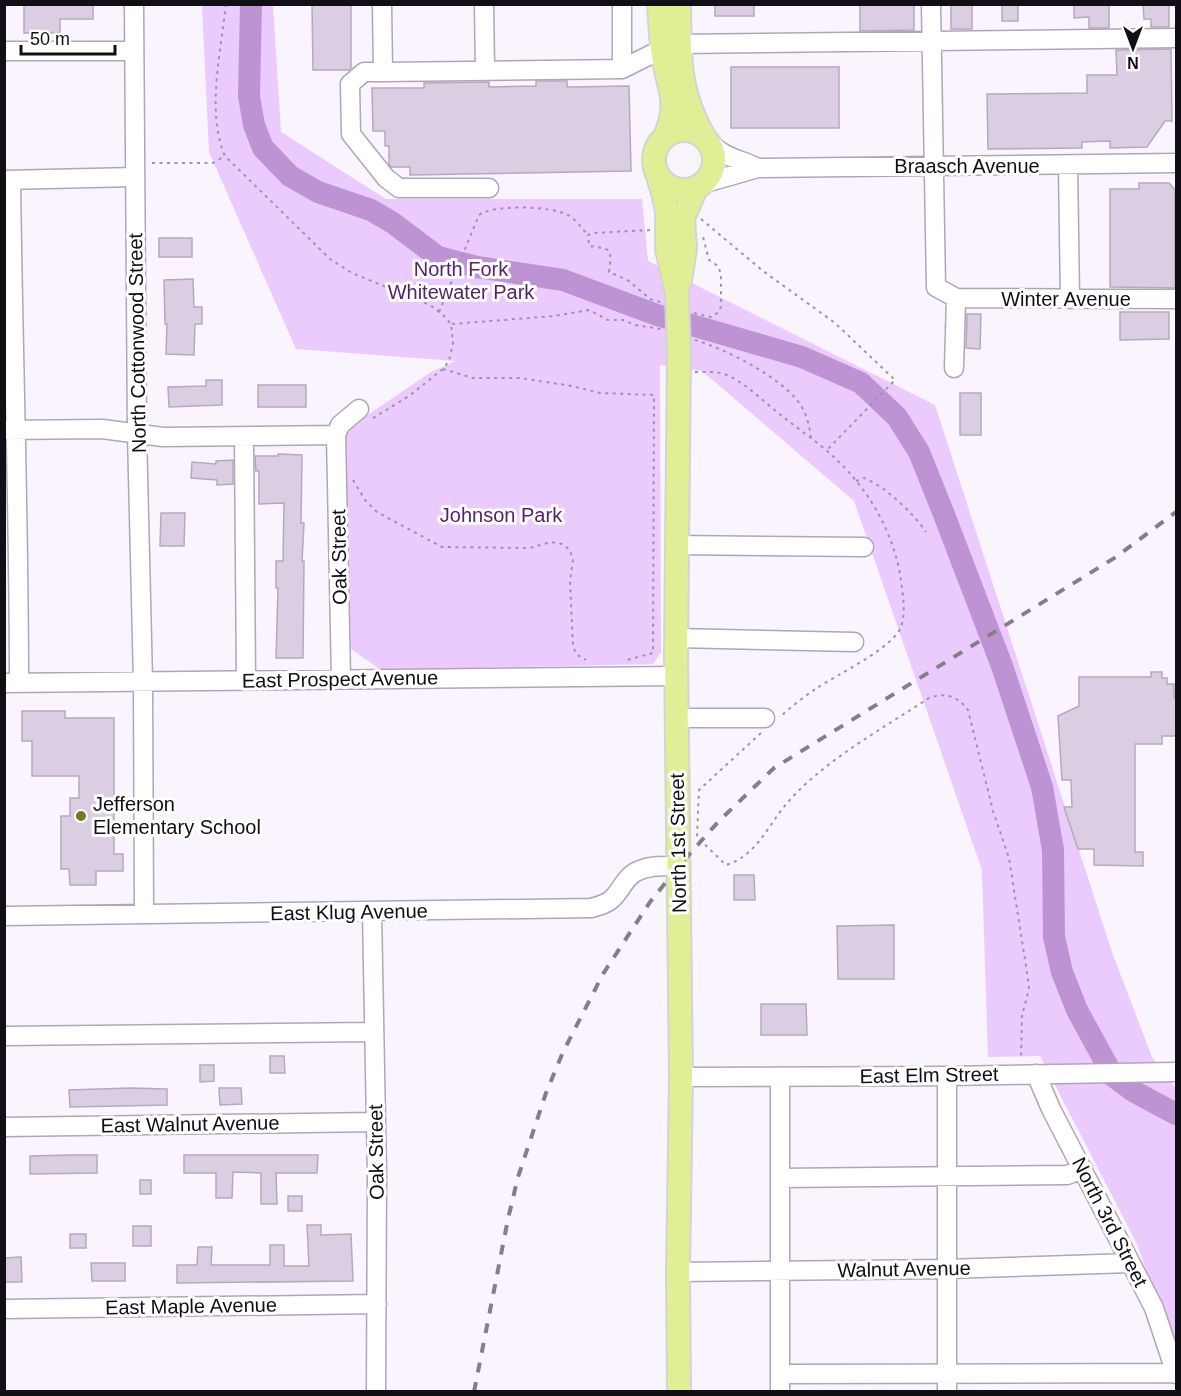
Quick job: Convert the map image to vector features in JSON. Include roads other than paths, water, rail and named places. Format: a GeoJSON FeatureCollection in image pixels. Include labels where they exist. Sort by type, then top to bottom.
{"type":"FeatureCollection","features":[{"type":"Feature","properties":{"kind":"main road"},"geometry":{"type":"LineString","coordinates":[[659,4],[671,50],[694,119],[707,141],[714,154],[715,165],[711,174],[701,185],[687,191],[669,186],[656,172],[655,153],[658,144],[665,137],[684,130],[694,132],[707,141]]}},
{"type":"Feature","properties":{"kind":"main road"},"geometry":{"type":"LineString","coordinates":[[665,137],[674,106],[671,50],[679,4]]}},
{"type":"Feature","properties":{"kind":"main road","name":"North 1st Street"},"geometry":{"type":"LineString","coordinates":[[656,172],[667,212],[667,249],[685,347],[676,545],[681,1077],[678,1272],[680,1392]]}},
{"type":"Feature","properties":{"kind":"main road","name":"North 1st Street"},"geometry":{"type":"LineString","coordinates":[[677,294],[685,248],[684,213],[701,185]]}},
{"type":"Feature","properties":{"kind":"street","name":"North Cottonwood Street"},"geometry":{"type":"LineString","coordinates":[[134,4],[144,914]]}},
{"type":"Feature","properties":{"kind":"street"},"geometry":{"type":"LineString","coordinates":[[382,4],[383,72]]}},
{"type":"Feature","properties":{"kind":"street"},"geometry":{"type":"LineString","coordinates":[[484,4],[485,70]]}},
{"type":"Feature","properties":{"kind":"street"},"geometry":{"type":"LineString","coordinates":[[622,4],[622,69]]}},
{"type":"Feature","properties":{"kind":"street"},"geometry":{"type":"LineString","coordinates":[[931,4],[936,287],[957,298],[954,368]]}},
{"type":"Feature","properties":{"kind":"street"},"geometry":{"type":"LineString","coordinates":[[489,188],[399,188],[386,178],[351,134],[350,84],[364,72],[622,69],[652,54],[671,50],[931,41],[1176,38]]}},
{"type":"Feature","properties":{"kind":"street"},"geometry":{"type":"LineString","coordinates":[[4,51],[134,51]]}},
{"type":"Feature","properties":{"kind":"street","name":"Braasch Avenue"},"geometry":{"type":"LineString","coordinates":[[707,141],[728,158],[746,162],[758,168]]}},
{"type":"Feature","properties":{"kind":"street","name":"Braasch Avenue"},"geometry":{"type":"LineString","coordinates":[[701,185],[758,168],[1176,163]]}},
{"type":"Feature","properties":{"kind":"street"},"geometry":{"type":"LineString","coordinates":[[1068,165],[1070,299]]}},
{"type":"Feature","properties":{"kind":"street"},"geometry":{"type":"LineString","coordinates":[[12,683],[19,512],[9,430],[8,180],[136,170]]}},
{"type":"Feature","properties":{"kind":"street","name":"Winter Avenue"},"geometry":{"type":"LineString","coordinates":[[957,298],[1176,299]]}},
{"type":"Feature","properties":{"kind":"street"},"geometry":{"type":"LineString","coordinates":[[9,430],[102,429],[162,437],[336,435],[340,425],[363,416]]}},
{"type":"Feature","properties":{"kind":"street","name":"Oak Street"},"geometry":{"type":"LineString","coordinates":[[336,435],[341,679]]}},
{"type":"Feature","properties":{"kind":"street"},"geometry":{"type":"LineString","coordinates":[[244,436],[246,680]]}},
{"type":"Feature","properties":{"kind":"street"},"geometry":{"type":"LineString","coordinates":[[676,545],[864,547]]}},
{"type":"Feature","properties":{"kind":"street"},"geometry":{"type":"LineString","coordinates":[[676,638],[854,642]]}},
{"type":"Feature","properties":{"kind":"street","name":"East Prospect Avenue"},"geometry":{"type":"LineString","coordinates":[[12,683],[676,676]]}},
{"type":"Feature","properties":{"kind":"street"},"geometry":{"type":"LineString","coordinates":[[677,718],[769,722]]}},
{"type":"Feature","properties":{"kind":"street","name":"East Klug Avenue"},"geometry":{"type":"LineString","coordinates":[[4,916],[591,908],[604,904],[614,897],[628,878],[638,870],[655,866],[679,866]]}},
{"type":"Feature","properties":{"kind":"street","name":"Oak Street"},"geometry":{"type":"LineString","coordinates":[[372,912],[376,1392]]}},
{"type":"Feature","properties":{"kind":"street"},"geometry":{"type":"LineString","coordinates":[[4,1036],[373,1032]]}},
{"type":"Feature","properties":{"kind":"street","name":"East Elm Street"},"geometry":{"type":"LineString","coordinates":[[681,1077],[1176,1072]]}},
{"type":"Feature","properties":{"kind":"street","name":"North 3rd Street"},"geometry":{"type":"LineString","coordinates":[[1029,1074],[1051,1109],[1154,1308],[1176,1374]]}},
{"type":"Feature","properties":{"kind":"street"},"geometry":{"type":"LineString","coordinates":[[947,1076],[947,1383]]}},
{"type":"Feature","properties":{"kind":"street"},"geometry":{"type":"LineString","coordinates":[[780,1077],[780,1383],[947,1383],[1176,1374]]}},
{"type":"Feature","properties":{"kind":"street","name":"East Walnut Avenue"},"geometry":{"type":"LineString","coordinates":[[4,1127],[375,1122]]}},
{"type":"Feature","properties":{"kind":"street"},"geometry":{"type":"LineString","coordinates":[[781,1178],[1067,1175],[1083,1169]]}},
{"type":"Feature","properties":{"kind":"street","name":"Walnut Avenue"},"geometry":{"type":"LineString","coordinates":[[678,1272],[946,1269],[1130,1263]]}},
{"type":"Feature","properties":{"kind":"street","name":"East Maple Avenue"},"geometry":{"type":"LineString","coordinates":[[4,1309],[377,1304]]}},
{"type":"Feature","properties":{"kind":"waterway"},"geometry":{"type":"LineString","coordinates":[[251,4],[249,96],[254,125],[263,148],[290,176],[318,192],[371,210],[393,223],[438,257],[477,267],[563,280],[657,315],[802,357],[861,383],[897,417],[919,452],[943,512],[1002,666],[1042,787],[1053,850],[1054,937],[1062,972],[1077,1010],[1113,1076],[1133,1091],[1176,1114]]}},
{"type":"Feature","properties":{"kind":"railway"},"geometry":{"type":"LineString","coordinates":[[474,1392],[518,1177],[546,1093],[563,1052],[603,974],[650,902],[718,822],[774,768],[1116,557],[1176,512]]}},
{"type":"Feature","properties":{"kind":"place","name":"Jefferson Elementary School"},"geometry":{"type":"Point","coordinates":[81,816]}},
{"type":"Feature","properties":{"kind":"park label","name":"North Fork Whitewater Park"},"geometry":{"type":"Point","coordinates":[461,280]}},
{"type":"Feature","properties":{"kind":"park label","name":"Johnson Park"},"geometry":{"type":"Point","coordinates":[501,515]}}]}
